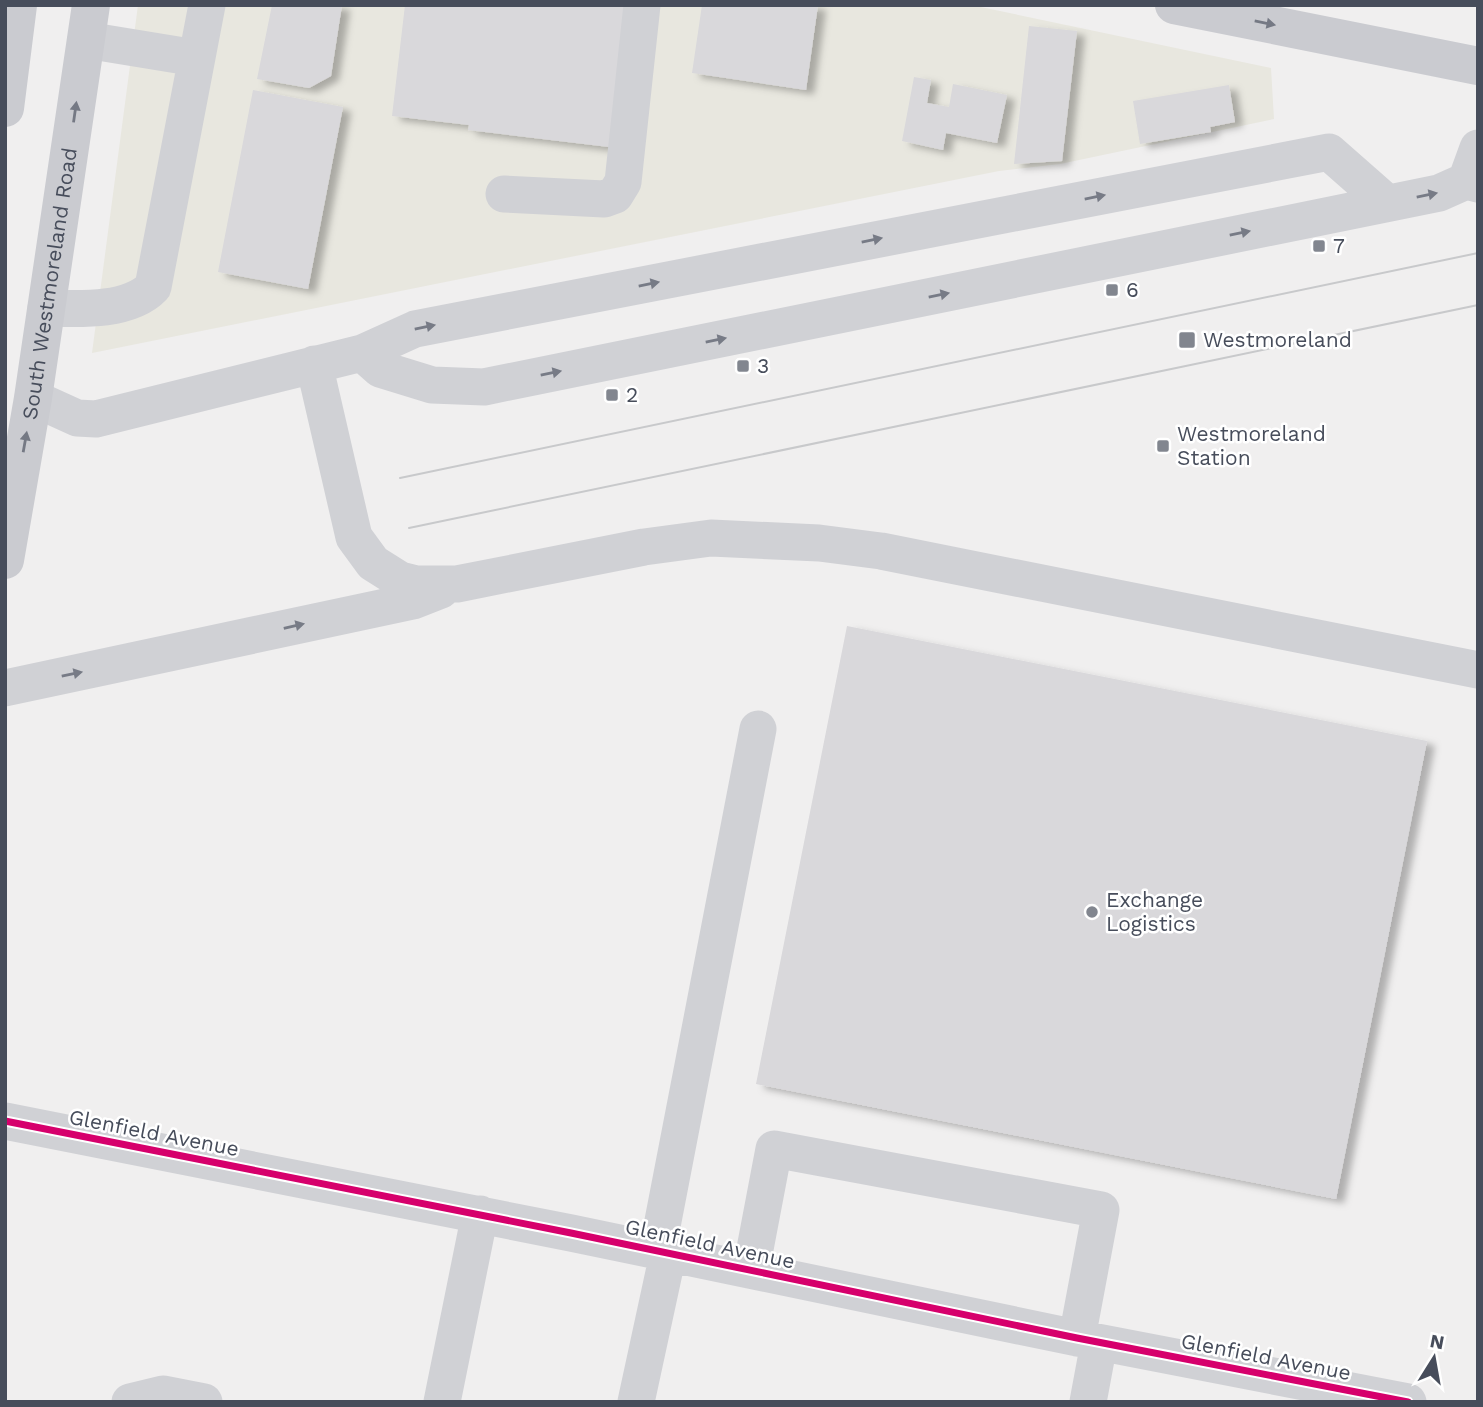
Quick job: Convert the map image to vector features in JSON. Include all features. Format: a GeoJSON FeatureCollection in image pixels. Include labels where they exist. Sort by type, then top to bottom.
{"type":"FeatureCollection","features":[{"type":"Feature","properties":{"kind":"main road"},"geometry":{"type":"LineString","coordinates":[[5,108],[8,62],[18,5]]}},
{"type":"Feature","properties":{"kind":"main road"},"geometry":{"type":"LineString","coordinates":[[1174,5],[1478,66]]}},
{"type":"Feature","properties":{"kind":"main road","name":"South Westmoreland Road"},"geometry":{"type":"LineString","coordinates":[[5,560],[19,393],[46,308],[89,22]]}},
{"type":"Feature","properties":{"kind":"street"},"geometry":{"type":"LineString","coordinates":[[46,308],[90,310],[143,297],[153,287],[207,5]]}},
{"type":"Feature","properties":{"kind":"street"},"geometry":{"type":"LineString","coordinates":[[504,194],[604,200],[615,195],[623,182],[642,5]]}},
{"type":"Feature","properties":{"kind":"street"},"geometry":{"type":"LineString","coordinates":[[89,22],[196,58]]}},
{"type":"Feature","properties":{"kind":"street"},"geometry":{"type":"LineString","coordinates":[[19,393],[76,418],[96,419],[362,352],[415,329],[1329,152],[1387,203]]}},
{"type":"Feature","properties":{"kind":"street"},"geometry":{"type":"LineString","coordinates":[[362,352],[380,369],[432,385],[484,387],[1439,193],[1474,171]]}},
{"type":"Feature","properties":{"kind":"street"},"geometry":{"type":"LineString","coordinates":[[314,365],[349,522],[362,551],[386,572],[401,580],[416,584],[457,584]]}},
{"type":"Feature","properties":{"kind":"street"},"geometry":{"type":"LineString","coordinates":[[5,688],[413,601],[457,584],[644,547],[711,538],[819,543],[881,551],[1478,670]]}},
{"type":"Feature","properties":{"kind":"street"},"geometry":{"type":"LineString","coordinates":[[636,1402],[758,729]]}},
{"type":"Feature","properties":{"kind":"street","name":"Glenfield Avenue"},"geometry":{"type":"LineString","coordinates":[[5,1121],[480,1214],[1088,1341],[1408,1402]]}},
{"type":"Feature","properties":{"kind":"street"},"geometry":{"type":"LineString","coordinates":[[751,1270],[774,1149],[1101,1210],[1088,1341],[1088,1402]]}},
{"type":"Feature","properties":{"kind":"street"},"geometry":{"type":"LineString","coordinates":[[442,1402],[480,1214]]}},
{"type":"Feature","properties":{"kind":"street"},"geometry":{"type":"LineString","coordinates":[[130,1402],[163,1394],[204,1402]]}},
{"type":"Feature","properties":{"kind":"shaded area"},"geometry":{"type":"Polygon","coordinates":[[[138,5],[971,5],[1271,68],[1274,119],[1060,164],[999,171],[92,353],[138,5]]]}},
{"type":"Feature","properties":{"kind":"building"},"geometry":{"type":"Polygon","coordinates":[[[272,5],[342,5],[331,76],[309,88],[257,79],[272,5]]]}},
{"type":"Feature","properties":{"kind":"building"},"geometry":{"type":"Polygon","coordinates":[[[405,5],[626,5],[609,147],[468,130],[469,125],[392,116],[405,5]]]}},
{"type":"Feature","properties":{"kind":"building"},"geometry":{"type":"Polygon","coordinates":[[[702,5],[818,5],[806,90],[692,73],[702,5]]]}},
{"type":"Feature","properties":{"kind":"building"},"geometry":{"type":"Polygon","coordinates":[[[1029,26],[1077,31],[1062,161],[1014,164],[1029,26]]]}},
{"type":"Feature","properties":{"kind":"building"},"geometry":{"type":"Polygon","coordinates":[[[914,77],[931,80],[927,103],[949,107],[953,84],[1007,95],[997,143],[946,133],[943,150],[902,141],[914,77]]]}},
{"type":"Feature","properties":{"kind":"building"},"geometry":{"type":"Polygon","coordinates":[[[1229,85],[1235,122],[1210,127],[1211,132],[1140,144],[1133,101],[1229,85]]]}},
{"type":"Feature","properties":{"kind":"building"},"geometry":{"type":"Polygon","coordinates":[[[253,90],[343,107],[308,289],[218,272],[253,90]]]}},
{"type":"Feature","properties":{"kind":"building","name":"Exchange Logistics"},"geometry":{"type":"Polygon","coordinates":[[[847,626],[1427,741],[1336,1199],[756,1084],[847,626]]]}},
{"type":"Feature","properties":{"kind":"tram line"},"geometry":{"type":"LineString","coordinates":[[400,478],[1478,253]]}},
{"type":"Feature","properties":{"kind":"tram line"},"geometry":{"type":"LineString","coordinates":[[409,528],[1478,305]]}},
{"type":"Feature","properties":{"kind":"cycle path"},"geometry":{"type":"LineString","coordinates":[[5,1121],[571,1233],[1077,1338],[1408,1402]]}},
{"type":"Feature","properties":{"kind":"place","name":"7"},"geometry":{"type":"Point","coordinates":[1319,246]}},
{"type":"Feature","properties":{"kind":"place","name":"6"},"geometry":{"type":"Point","coordinates":[1112,290]}},
{"type":"Feature","properties":{"kind":"place","name":"Westmoreland"},"geometry":{"type":"Point","coordinates":[1187,340]}},
{"type":"Feature","properties":{"kind":"place","name":"3"},"geometry":{"type":"Point","coordinates":[743,366]}},
{"type":"Feature","properties":{"kind":"place","name":"2"},"geometry":{"type":"Point","coordinates":[612,395]}},
{"type":"Feature","properties":{"kind":"place","name":"Westmoreland Station"},"geometry":{"type":"Point","coordinates":[1163,446]}},
{"type":"Feature","properties":{"kind":"place","name":"Exchange Logistics"},"geometry":{"type":"Point","coordinates":[1092,912]}}]}
